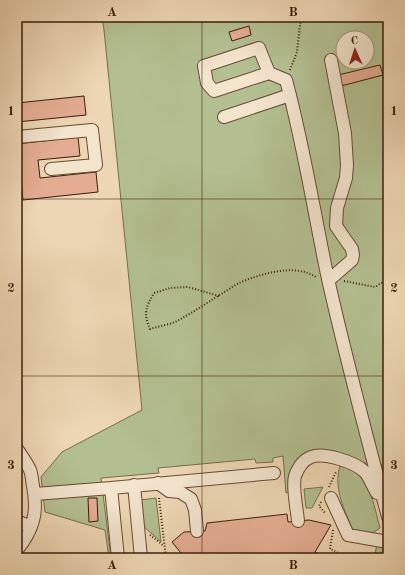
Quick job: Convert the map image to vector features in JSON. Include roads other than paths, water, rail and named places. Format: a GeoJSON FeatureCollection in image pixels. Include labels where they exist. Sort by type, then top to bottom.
{"type":"FeatureCollection","features":[{"type":"Feature","properties":{"kind":"lane"},"geometry":{"type":"LineString","coordinates":[[269,73],[259,48],[204,66],[207,83],[214,91],[269,73],[286,80],[298,123],[329,283],[359,408],[387,512]]}},
{"type":"Feature","properties":{"kind":"lane"},"geometry":{"type":"LineString","coordinates":[[329,283],[352,260],[353,255],[352,249],[336,226],[337,208],[346,178],[347,165],[345,133],[331,60]]}},
{"type":"Feature","properties":{"kind":"lane"},"geometry":{"type":"LineString","coordinates":[[224,117],[290,95]]}},
{"type":"Feature","properties":{"kind":"lane"},"geometry":{"type":"LineString","coordinates":[[17,137],[92,130],[96,165],[51,169]]}},
{"type":"Feature","properties":{"kind":"lane"},"geometry":{"type":"LineString","coordinates":[[17,449],[30,470],[35,494],[36,509],[35,518],[31,527],[23,543],[17,550]]}},
{"type":"Feature","properties":{"kind":"lane"},"geometry":{"type":"LineString","coordinates":[[298,521],[294,481],[296,474],[303,463],[315,456],[339,459],[359,467],[365,473],[387,512]]}},
{"type":"Feature","properties":{"kind":"lane"},"geometry":{"type":"LineString","coordinates":[[35,494],[274,473]]}},
{"type":"Feature","properties":{"kind":"lane"},"geometry":{"type":"LineString","coordinates":[[158,483],[169,492],[180,492],[191,499],[196,510],[197,531]]}},
{"type":"Feature","properties":{"kind":"lane"},"geometry":{"type":"LineString","coordinates":[[134,485],[141,558]]}},
{"type":"Feature","properties":{"kind":"lane"},"geometry":{"type":"LineString","coordinates":[[111,488],[118,558]]}},
{"type":"Feature","properties":{"kind":"lane"},"geometry":{"type":"LineString","coordinates":[[331,498],[348,535],[388,542]]}},
{"type":"Feature","properties":{"kind":"lane"},"geometry":{"type":"LineString","coordinates":[[17,521],[31,527]]}}]}
